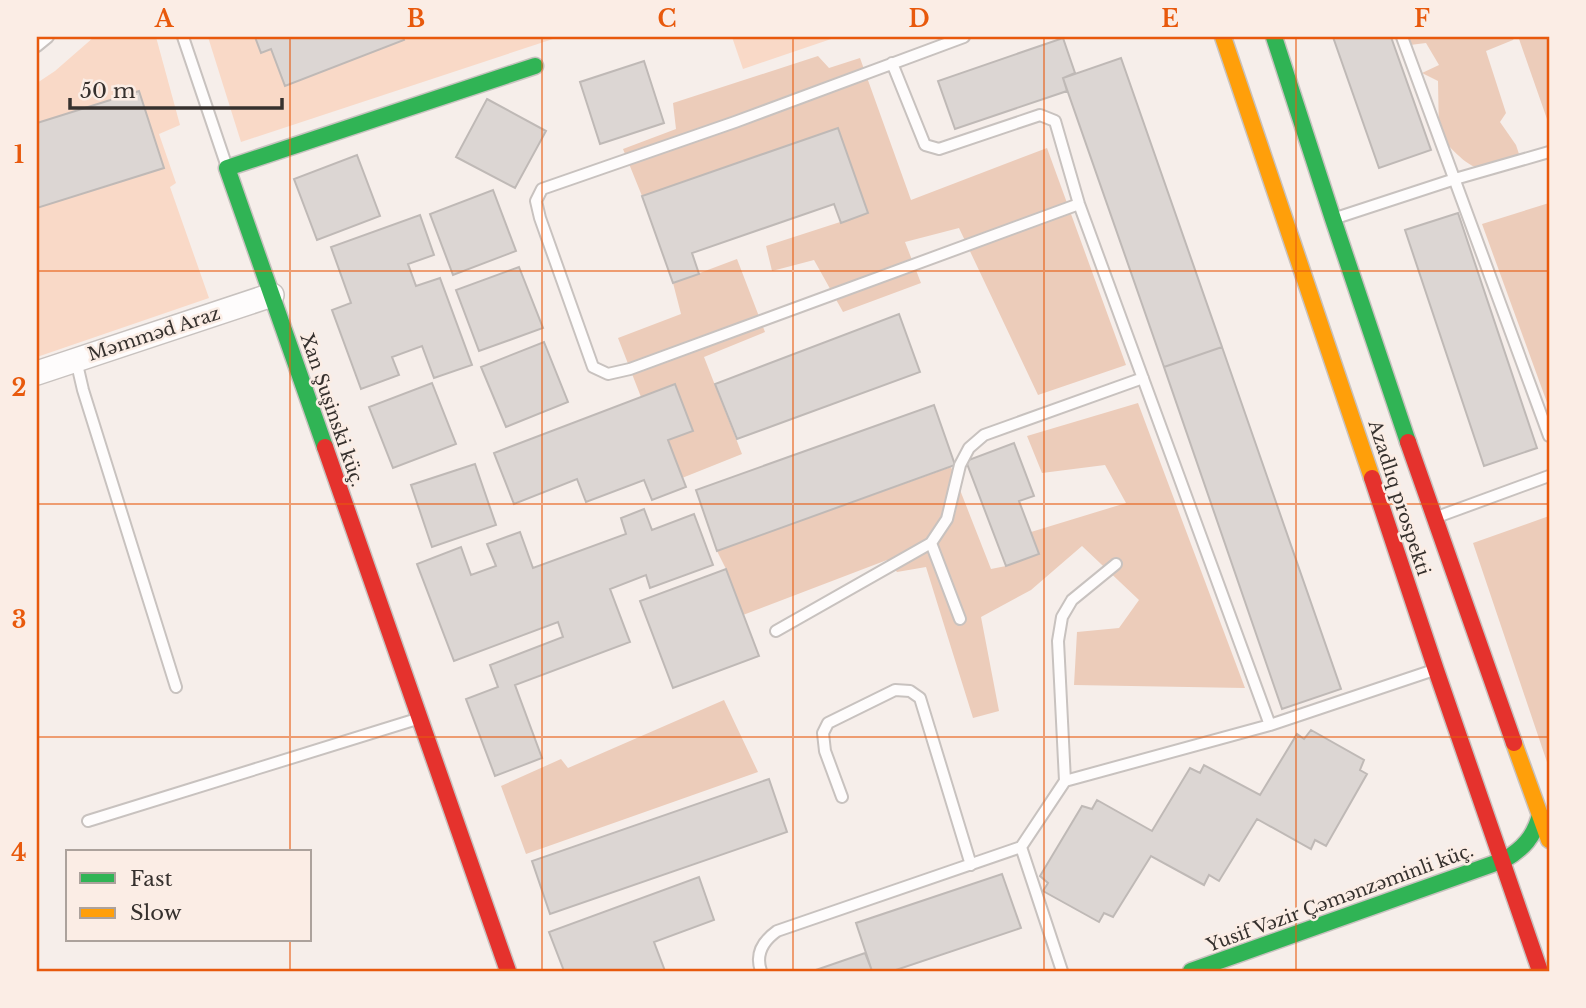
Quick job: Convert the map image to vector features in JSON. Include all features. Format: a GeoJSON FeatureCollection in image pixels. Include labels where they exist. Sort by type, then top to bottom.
{"type":"FeatureCollection","features":[{"type":"Feature","properties":{"kind":"main road","name":"Azadlıq prospekti"},"geometry":{"type":"LineString","coordinates":[[1223,37],[1316,293],[1436,670],[1540,971]]}},
{"type":"Feature","properties":{"kind":"main road","name":"Azadlıq prospekti"},"geometry":{"type":"LineString","coordinates":[[1274,37],[1333,219],[1350,283],[1549,840]]}},
{"type":"Feature","properties":{"kind":"main road"},"geometry":{"type":"LineString","coordinates":[[228,168],[535,66]]}},
{"type":"Feature","properties":{"kind":"main road","name":"Xan Şuşinski küç."},"geometry":{"type":"LineString","coordinates":[[228,168],[508,971]]}},
{"type":"Feature","properties":{"kind":"main road"},"geometry":{"type":"LineString","coordinates":[[1502,861],[1513,856],[1532,836],[1541,815]]}},
{"type":"Feature","properties":{"kind":"main road","name":"Yusif Vəzir Çəmənzəminli küç."},"geometry":{"type":"LineString","coordinates":[[1191,971],[1502,861]]}},
{"type":"Feature","properties":{"kind":"street","name":"Məmməd Araz"},"geometry":{"type":"LineString","coordinates":[[37,373],[272,295]]}},
{"type":"Feature","properties":{"kind":"lane"},"geometry":{"type":"LineString","coordinates":[[37,47],[48,37]]}},
{"type":"Feature","properties":{"kind":"lane"},"geometry":{"type":"LineString","coordinates":[[183,37],[228,168]]}},
{"type":"Feature","properties":{"kind":"lane"},"geometry":{"type":"LineString","coordinates":[[964,37],[736,122],[542,189],[536,201],[540,218],[593,367],[608,374],[630,369],[1079,204]]}},
{"type":"Feature","properties":{"kind":"lane"},"geometry":{"type":"LineString","coordinates":[[1402,37],[1549,436]]}},
{"type":"Feature","properties":{"kind":"lane"},"geometry":{"type":"LineString","coordinates":[[892,64],[925,145],[939,149],[1040,115],[1055,121],[1079,204],[1270,724]]}},
{"type":"Feature","properties":{"kind":"lane"},"geometry":{"type":"LineString","coordinates":[[1333,219],[1549,152]]}},
{"type":"Feature","properties":{"kind":"lane"},"geometry":{"type":"LineString","coordinates":[[76,360],[176,687]]}},
{"type":"Feature","properties":{"kind":"lane"},"geometry":{"type":"LineString","coordinates":[[776,631],[931,543],[947,519],[960,465],[969,448],[984,435],[1143,378]]}},
{"type":"Feature","properties":{"kind":"lane"},"geometry":{"type":"LineString","coordinates":[[1434,518],[1549,476]]}},
{"type":"Feature","properties":{"kind":"lane"},"geometry":{"type":"LineString","coordinates":[[931,543],[960,619]]}},
{"type":"Feature","properties":{"kind":"lane"},"geometry":{"type":"LineString","coordinates":[[761,971],[760,949],[765,939],[777,931],[1021,847],[1065,781],[1058,641],[1062,617],[1072,600],[1116,564]]}},
{"type":"Feature","properties":{"kind":"lane"},"geometry":{"type":"LineString","coordinates":[[1065,781],[1270,724],[1436,670]]}},
{"type":"Feature","properties":{"kind":"lane"},"geometry":{"type":"LineString","coordinates":[[842,797],[825,751],[823,733],[828,723],[895,690],[910,691],[920,698],[971,865]]}},
{"type":"Feature","properties":{"kind":"lane"},"geometry":{"type":"LineString","coordinates":[[88,821],[419,718]]}},
{"type":"Feature","properties":{"kind":"lane"},"geometry":{"type":"LineString","coordinates":[[1021,847],[1062,971]]}},
{"type":"Feature","properties":{"kind":"shaded area"},"geometry":{"type":"Polygon","coordinates":[[[94,37],[156,37],[180,125],[159,134],[176,183],[170,187],[209,298],[37,357],[37,83],[94,37]]]}},
{"type":"Feature","properties":{"kind":"shaded area"},"geometry":{"type":"Polygon","coordinates":[[[208,37],[559,37],[241,142],[208,37]]]}},
{"type":"Feature","properties":{"kind":"shaded area"},"geometry":{"type":"Polygon","coordinates":[[[732,37],[837,37],[743,69],[732,37]]]}},
{"type":"Feature","properties":{"kind":"shaded area"},"geometry":{"type":"Polygon","coordinates":[[[1409,37],[1515,37],[1486,51],[1506,113],[1500,122],[1519,154],[1492,168],[1482,169],[1461,158],[1439,136],[1438,81],[1422,73],[1439,65],[1426,43],[1410,45],[1409,37]]]}},
{"type":"Feature","properties":{"kind":"shaded area"},"geometry":{"type":"Polygon","coordinates":[[[1549,37],[1547,119],[1519,39],[1549,37]]]}},
{"type":"Feature","properties":{"kind":"shaded area"},"geometry":{"type":"Polygon","coordinates":[[[818,56],[829,68],[860,58],[911,200],[1047,148],[1126,365],[1038,395],[959,228],[905,242],[921,283],[843,312],[814,260],[772,271],[766,246],[868,213],[838,129],[642,196],[623,149],[676,129],[673,103],[818,56]]]}},
{"type":"Feature","properties":{"kind":"shaded area"},"geometry":{"type":"Polygon","coordinates":[[[1549,203],[1549,408],[1482,224],[1549,203]]]}},
{"type":"Feature","properties":{"kind":"shaded area"},"geometry":{"type":"Polygon","coordinates":[[[737,259],[765,332],[704,357],[742,454],[682,478],[668,440],[693,430],[675,384],[641,397],[618,338],[681,314],[673,283],[737,259]]]}},
{"type":"Feature","properties":{"kind":"shaded area"},"geometry":{"type":"Polygon","coordinates":[[[1138,403],[1245,688],[1074,685],[1077,632],[1119,628],[1139,600],[1082,546],[1031,590],[981,617],[999,711],[973,718],[926,567],[897,572],[887,560],[743,615],[717,551],[951,467],[991,569],[1039,554],[1031,532],[1126,503],[1105,465],[1042,473],[1027,436],[1138,403]]]}},
{"type":"Feature","properties":{"kind":"shaded area"},"geometry":{"type":"Polygon","coordinates":[[[1549,516],[1549,768],[1473,543],[1549,516]]]}},
{"type":"Feature","properties":{"kind":"shaded area"},"geometry":{"type":"Polygon","coordinates":[[[724,700],[758,772],[526,854],[501,786],[561,759],[568,768],[724,700]]]}},
{"type":"Feature","properties":{"kind":"building"},"geometry":{"type":"Polygon","coordinates":[[[255,37],[403,37],[404,40],[285,86],[271,49],[261,53],[255,37]]]}},
{"type":"Feature","properties":{"kind":"building"},"geometry":{"type":"Polygon","coordinates":[[[1333,37],[1391,37],[1431,150],[1379,168],[1333,37]]]}},
{"type":"Feature","properties":{"kind":"building"},"geometry":{"type":"Polygon","coordinates":[[[1063,38],[1075,73],[1063,78],[1067,91],[955,129],[938,81],[1063,38]]]}},
{"type":"Feature","properties":{"kind":"building"},"geometry":{"type":"Polygon","coordinates":[[[1121,58],[1222,347],[1164,367],[1063,78],[1121,58]]]}},
{"type":"Feature","properties":{"kind":"building"},"geometry":{"type":"Polygon","coordinates":[[[644,61],[664,123],[600,144],[580,82],[644,61]]]}},
{"type":"Feature","properties":{"kind":"building"},"geometry":{"type":"Polygon","coordinates":[[[139,91],[164,168],[37,208],[37,123],[139,91]]]}},
{"type":"Feature","properties":{"kind":"building"},"geometry":{"type":"Polygon","coordinates":[[[487,99],[546,131],[515,188],[456,157],[487,99]]]}},
{"type":"Feature","properties":{"kind":"building"},"geometry":{"type":"Polygon","coordinates":[[[838,128],[868,213],[841,223],[834,204],[692,253],[699,274],[673,283],[642,196],[838,128]]]}},
{"type":"Feature","properties":{"kind":"building"},"geometry":{"type":"Polygon","coordinates":[[[357,155],[380,216],[317,240],[294,179],[357,155]]]}},
{"type":"Feature","properties":{"kind":"building"},"geometry":{"type":"Polygon","coordinates":[[[493,190],[516,251],[453,275],[430,214],[493,190]]]}},
{"type":"Feature","properties":{"kind":"building"},"geometry":{"type":"Polygon","coordinates":[[[1458,213],[1537,448],[1484,466],[1405,230],[1458,213]]]}},
{"type":"Feature","properties":{"kind":"building"},"geometry":{"type":"Polygon","coordinates":[[[420,215],[434,255],[408,264],[416,286],[440,278],[472,365],[434,378],[422,346],[392,357],[399,375],[361,389],[332,310],[351,303],[331,247],[420,215]]]}},
{"type":"Feature","properties":{"kind":"building"},"geometry":{"type":"Polygon","coordinates":[[[519,267],[543,328],[479,351],[456,290],[519,267]]]}},
{"type":"Feature","properties":{"kind":"building"},"geometry":{"type":"Polygon","coordinates":[[[899,314],[920,372],[737,439],[715,384],[899,314]]]}},
{"type":"Feature","properties":{"kind":"building"},"geometry":{"type":"Polygon","coordinates":[[[544,342],[568,402],[506,427],[481,367],[544,342]]]}},
{"type":"Feature","properties":{"kind":"building"},"geometry":{"type":"Polygon","coordinates":[[[1222,347],[1341,689],[1282,709],[1164,367],[1222,347]]]}},
{"type":"Feature","properties":{"kind":"building"},"geometry":{"type":"Polygon","coordinates":[[[432,383],[456,444],[393,468],[369,407],[432,383]]]}},
{"type":"Feature","properties":{"kind":"building"},"geometry":{"type":"Polygon","coordinates":[[[675,384],[693,431],[668,440],[686,487],[652,500],[644,480],[586,502],[577,479],[514,504],[494,453],[675,384]]]}},
{"type":"Feature","properties":{"kind":"building"},"geometry":{"type":"Polygon","coordinates":[[[934,405],[955,465],[717,551],[696,490],[934,405]]]}},
{"type":"Feature","properties":{"kind":"building"},"geometry":{"type":"Polygon","coordinates":[[[1014,443],[1034,496],[1019,501],[1039,554],[1006,566],[966,461],[1014,443]]]}},
{"type":"Feature","properties":{"kind":"building"},"geometry":{"type":"Polygon","coordinates":[[[475,464],[496,525],[432,547],[411,485],[475,464]]]}},
{"type":"Feature","properties":{"kind":"building"},"geometry":{"type":"Polygon","coordinates":[[[644,509],[652,530],[694,514],[713,565],[650,588],[646,575],[610,589],[630,642],[515,685],[542,758],[495,776],[466,699],[498,687],[490,665],[563,637],[558,622],[454,661],[417,564],[461,547],[471,575],[496,566],[487,544],[520,532],[533,568],[626,534],[621,518],[644,509]]]}},
{"type":"Feature","properties":{"kind":"building"},"geometry":{"type":"Polygon","coordinates":[[[726,569],[759,656],[673,688],[640,601],[726,569]]]}},
{"type":"Feature","properties":{"kind":"building"},"geometry":{"type":"Polygon","coordinates":[[[1311,730],[1364,760],[1360,770],[1367,774],[1326,846],[1315,840],[1311,849],[1257,819],[1219,881],[1209,875],[1204,885],[1151,856],[1113,917],[1104,913],[1099,922],[1043,891],[1048,883],[1040,876],[1082,806],[1092,809],[1097,800],[1152,831],[1190,768],[1200,773],[1204,765],[1260,795],[1297,734],[1304,739],[1311,730]]]}},
{"type":"Feature","properties":{"kind":"building"},"geometry":{"type":"Polygon","coordinates":[[[769,779],[787,832],[550,914],[532,861],[769,779]]]}},
{"type":"Feature","properties":{"kind":"building"},"geometry":{"type":"Polygon","coordinates":[[[1002,874],[1021,928],[893,971],[872,971],[856,923],[1002,874]]]}},
{"type":"Feature","properties":{"kind":"building"},"geometry":{"type":"Polygon","coordinates":[[[699,877],[714,920],[654,942],[665,971],[564,971],[549,932],[699,877]]]}},
{"type":"Feature","properties":{"kind":"building"},"geometry":{"type":"Polygon","coordinates":[[[865,953],[872,971],[813,971],[865,953]]]}},
{"type":"Feature","properties":{"kind":"traffic: fast"},"geometry":{"type":"LineString","coordinates":[[1274,37],[1408,442]]}},
{"type":"Feature","properties":{"kind":"traffic: fast"},"geometry":{"type":"LineString","coordinates":[[325,447],[227,168],[535,66]]}},
{"type":"Feature","properties":{"kind":"traffic: fast"},"geometry":{"type":"LineString","coordinates":[[1191,971],[1504,860],[1527,842],[1540,815]]}},
{"type":"Feature","properties":{"kind":"traffic: slow"},"geometry":{"type":"LineString","coordinates":[[1223,37],[1372,478]]}},
{"type":"Feature","properties":{"kind":"traffic: slow"},"geometry":{"type":"LineString","coordinates":[[1514,743],[1549,840]]}},
{"type":"Feature","properties":{"kind":"traffic: jam"},"geometry":{"type":"LineString","coordinates":[[1408,442],[1514,743]]}},
{"type":"Feature","properties":{"kind":"traffic: jam"},"geometry":{"type":"LineString","coordinates":[[325,447],[508,971]]}},
{"type":"Feature","properties":{"kind":"traffic: jam"},"geometry":{"type":"LineString","coordinates":[[1372,478],[1540,971]]}}]}
